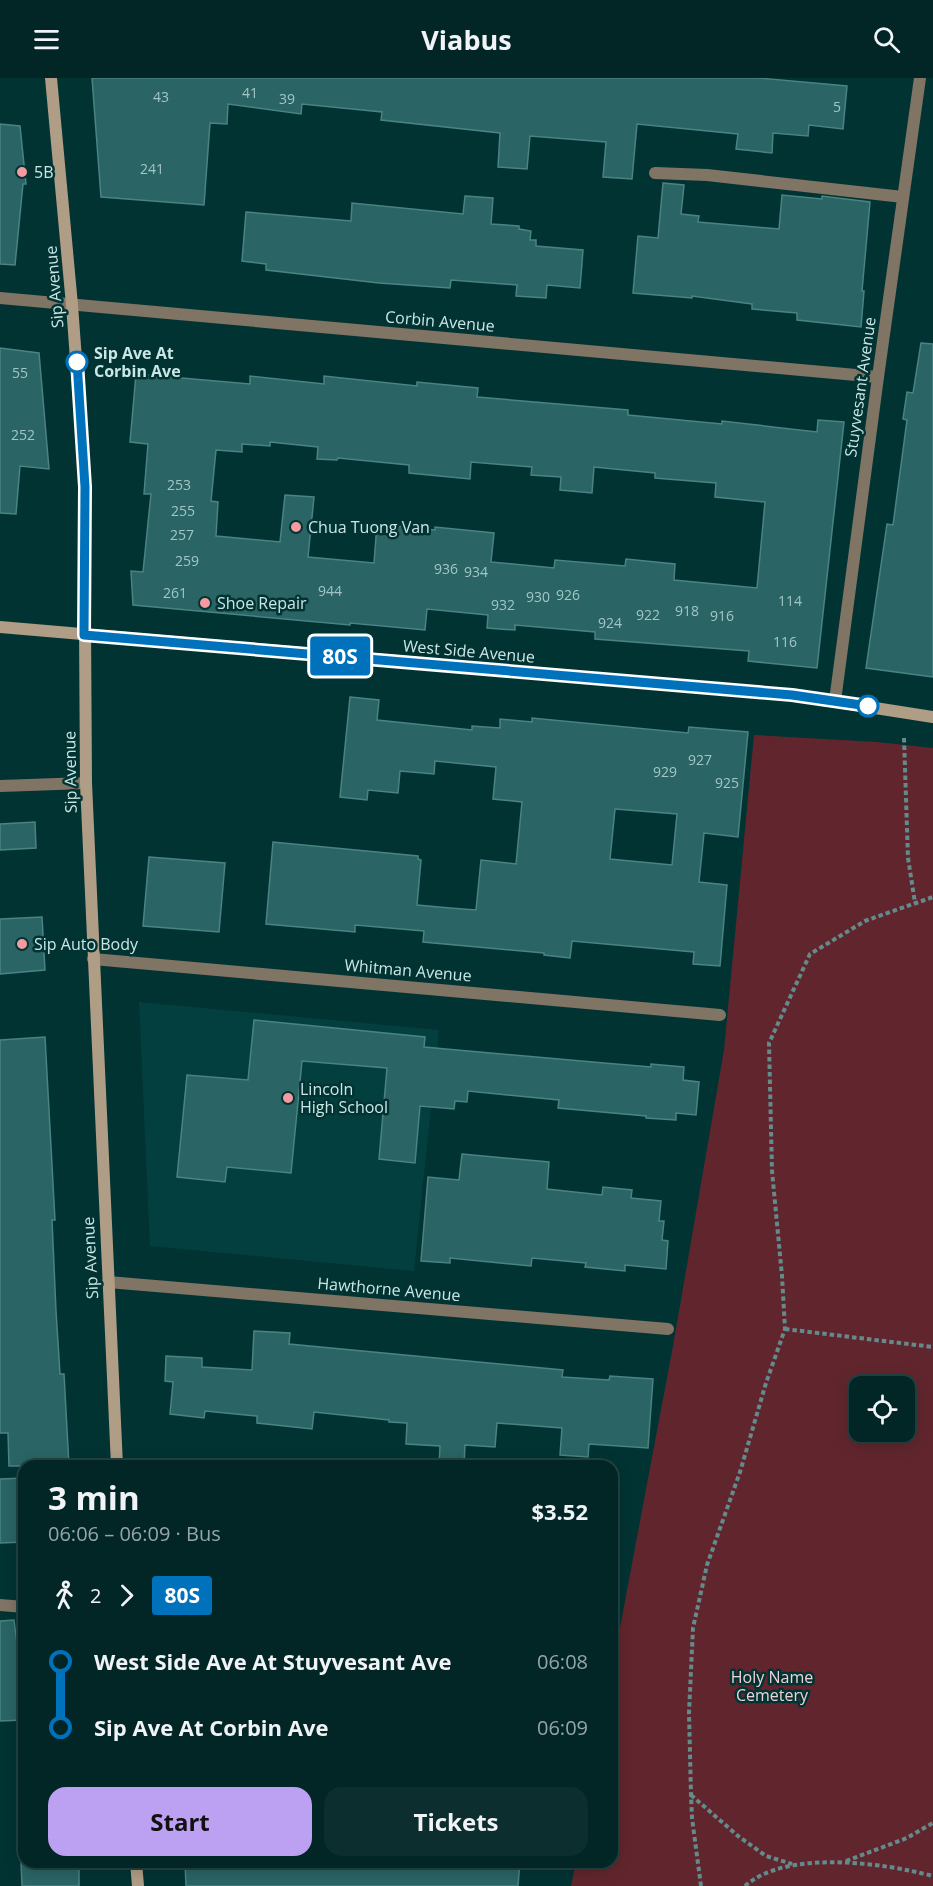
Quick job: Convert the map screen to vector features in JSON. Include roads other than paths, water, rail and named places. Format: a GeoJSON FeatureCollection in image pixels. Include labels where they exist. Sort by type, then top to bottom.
{"type":"FeatureCollection","features":[{"type":"Feature","properties":{"kind":"street","name":"Sip Avenue"},"geometry":{"type":"LineString","coordinates":[[51,78],[84,468],[86,783],[117,1460]]}},
{"type":"Feature","properties":{"kind":"street","name":"Stuyvesant Avenue"},"geometry":{"type":"LineString","coordinates":[[836,700],[920,78]]}},
{"type":"Feature","properties":{"kind":"street"},"geometry":{"type":"LineString","coordinates":[[655,173],[707,175],[903,197]]}},
{"type":"Feature","properties":{"kind":"street","name":"Corbin Avenue"},"geometry":{"type":"LineString","coordinates":[[0,298],[878,377]]}},
{"type":"Feature","properties":{"kind":"street","name":"West Side Avenue"},"geometry":{"type":"LineString","coordinates":[[0,627],[780,694],[836,700],[933,717]]}},
{"type":"Feature","properties":{"kind":"street"},"geometry":{"type":"LineString","coordinates":[[0,786],[86,783]]}},
{"type":"Feature","properties":{"kind":"street","name":"Whitman Avenue"},"geometry":{"type":"LineString","coordinates":[[93,959],[720,1015]]}},
{"type":"Feature","properties":{"kind":"street","name":"Hawthorne Avenue"},"geometry":{"type":"LineString","coordinates":[[108,1282],[668,1329]]}},
{"type":"Feature","properties":{"kind":"street"},"geometry":{"type":"LineString","coordinates":[[0,1605],[18,1606]]}},
{"type":"Feature","properties":{"kind":"street"},"geometry":{"type":"LineString","coordinates":[[136,1868],[138,1886]]}},
{"type":"Feature","properties":{"kind":"place","name":"5B"},"geometry":{"type":"Point","coordinates":[22,172]}},
{"type":"Feature","properties":{"kind":"place","name":"Sip Ave At Corbin Ave"},"geometry":{"type":"Point","coordinates":[77,362]}},
{"type":"Feature","properties":{"kind":"place","name":"Chua Tuong Van"},"geometry":{"type":"Point","coordinates":[296,527]}},
{"type":"Feature","properties":{"kind":"place","name":"Shoe Repair"},"geometry":{"type":"Point","coordinates":[205,603]}},
{"type":"Feature","properties":{"kind":"place","name":"Sip Auto Body"},"geometry":{"type":"Point","coordinates":[22,944]}},
{"type":"Feature","properties":{"kind":"place","name":"Lincoln High School"},"geometry":{"type":"Point","coordinates":[288,1098]}},
{"type":"Feature","properties":{"kind":"park label","name":"Holy Name Cemetery"},"geometry":{"type":"Point","coordinates":[772,1686]}}]}
